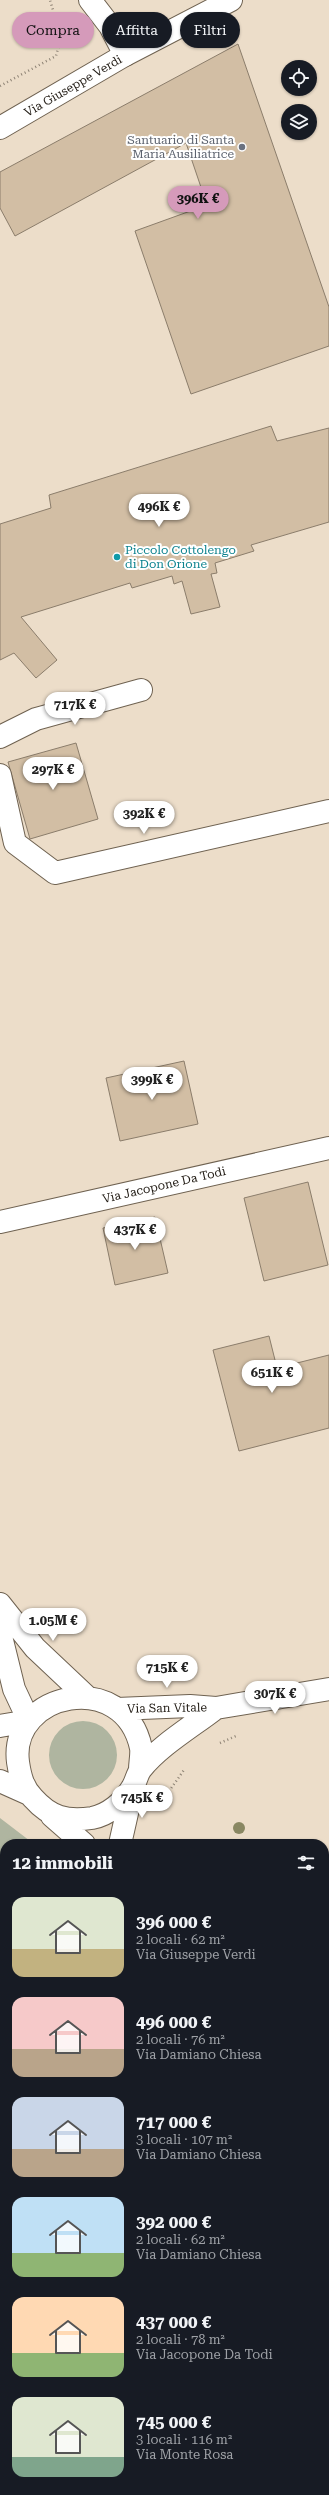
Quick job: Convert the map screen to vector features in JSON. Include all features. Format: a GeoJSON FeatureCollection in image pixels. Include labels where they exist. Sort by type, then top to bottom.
{"type":"FeatureCollection","features":[{"type":"Feature","properties":{"kind":"street"},"geometry":{"type":"LineString","coordinates":[[90,0],[110,26],[125,55]]}},
{"type":"Feature","properties":{"kind":"street","name":"Via Giuseppe Verdi"},"geometry":{"type":"LineString","coordinates":[[0,128],[125,55],[231,0]]}},
{"type":"Feature","properties":{"kind":"street"},"geometry":{"type":"LineString","coordinates":[[0,737],[36,719],[140,690]]}},
{"type":"Feature","properties":{"kind":"street"},"geometry":{"type":"LineString","coordinates":[[0,775],[15,843],[56,872],[329,811]]}},
{"type":"Feature","properties":{"kind":"street","name":"Via Jacopone Da Todi"},"geometry":{"type":"LineString","coordinates":[[0,1222],[329,1148]]}},
{"type":"Feature","properties":{"kind":"street"},"geometry":{"type":"LineString","coordinates":[[0,1604],[35,1648],[87,1697]]}},
{"type":"Feature","properties":{"kind":"street"},"geometry":{"type":"LineString","coordinates":[[0,1632],[14,1689],[29,1721]]}},
{"type":"Feature","properties":{"kind":"street","name":"Via San Vitale"},"geometry":{"type":"LineString","coordinates":[[117,1709],[190,1706],[216,1708],[329,1689]]}},
{"type":"Feature","properties":{"kind":"street"},"geometry":{"type":"LineString","coordinates":[[78,1839],[29,1794],[23,1785],[18,1750],[22,1733],[29,1721],[54,1703],[68,1698],[87,1697],[107,1702],[123,1713],[141,1749],[136,1779],[121,1839]]}},
{"type":"Feature","properties":{"kind":"street","name":"Via San Vitale"},"geometry":{"type":"LineString","coordinates":[[136,1779],[167,1745],[216,1708]]}},
{"type":"Feature","properties":{"kind":"street"},"geometry":{"type":"LineString","coordinates":[[0,1726],[29,1721]]}},
{"type":"Feature","properties":{"kind":"street"},"geometry":{"type":"LineString","coordinates":[[51,1815],[72,1820],[96,1818],[120,1803],[136,1779]]}},
{"type":"Feature","properties":{"kind":"street"},"geometry":{"type":"LineString","coordinates":[[0,1781],[29,1794]]}},
{"type":"Feature","properties":{"kind":"path"},"geometry":{"type":"LineString","coordinates":[[0,86],[56,56],[60,37],[50,0]]}},
{"type":"Feature","properties":{"kind":"path"},"geometry":{"type":"LineString","coordinates":[[214,1746],[236,1736],[243,1735]]}},
{"type":"Feature","properties":{"kind":"path"},"geometry":{"type":"LineString","coordinates":[[161,1802],[170,1787],[187,1767]]}},
{"type":"Feature","properties":{"kind":"green space"},"geometry":{"type":"Polygon","coordinates":[[[83,1721],[96,1724],[107,1731],[114,1742],[117,1755],[114,1768],[107,1779],[96,1786],[83,1789],[70,1786],[59,1779],[52,1768],[49,1755],[52,1742],[59,1731],[70,1724],[83,1721]]]}},
{"type":"Feature","properties":{"kind":"green space"},"geometry":{"type":"Polygon","coordinates":[[[0,1818],[27,1839],[0,1839],[0,1818]]]}},
{"type":"Feature","properties":{"kind":"building"},"geometry":{"type":"Polygon","coordinates":[[[231,48],[239,48],[329,307],[329,346],[191,394],[135,231],[207,205],[186,143],[15,236],[0,208],[0,172],[231,48]]]}},
{"type":"Feature","properties":{"kind":"building","name":"Piccolo Cottolengo di Don Orione"},"geometry":{"type":"Polygon","coordinates":[[[271,426],[277,441],[329,428],[329,522],[251,545],[254,551],[215,563],[217,573],[211,574],[220,607],[191,614],[182,581],[174,584],[172,576],[132,588],[130,583],[21,617],[57,660],[36,678],[14,653],[0,660],[0,524],[51,508],[49,495],[271,426]]]}},
{"type":"Feature","properties":{"kind":"building"},"geometry":{"type":"Polygon","coordinates":[[[76,743],[98,819],[30,839],[8,762],[76,743]]]}},
{"type":"Feature","properties":{"kind":"building"},"geometry":{"type":"Polygon","coordinates":[[[184,1061],[198,1124],[120,1141],[106,1078],[184,1061]]]}},
{"type":"Feature","properties":{"kind":"building"},"geometry":{"type":"Polygon","coordinates":[[[308,1182],[328,1265],[264,1281],[244,1198],[308,1182]]]}},
{"type":"Feature","properties":{"kind":"building"},"geometry":{"type":"Polygon","coordinates":[[[155,1217],[168,1273],[115,1285],[103,1228],[155,1217]]]}},
{"type":"Feature","properties":{"kind":"building"},"geometry":{"type":"Polygon","coordinates":[[[269,1336],[277,1368],[329,1355],[329,1428],[239,1451],[213,1350],[269,1336]]]}},
{"type":"Feature","properties":{"kind":"place","name":"Santuario di Santa Maria Ausiliatrice"},"geometry":{"type":"Point","coordinates":[242,147]}},
{"type":"Feature","properties":{"kind":"place","name":"Piccolo Cottolengo di Don Orione"},"geometry":{"type":"Point","coordinates":[117,557]}}]}
